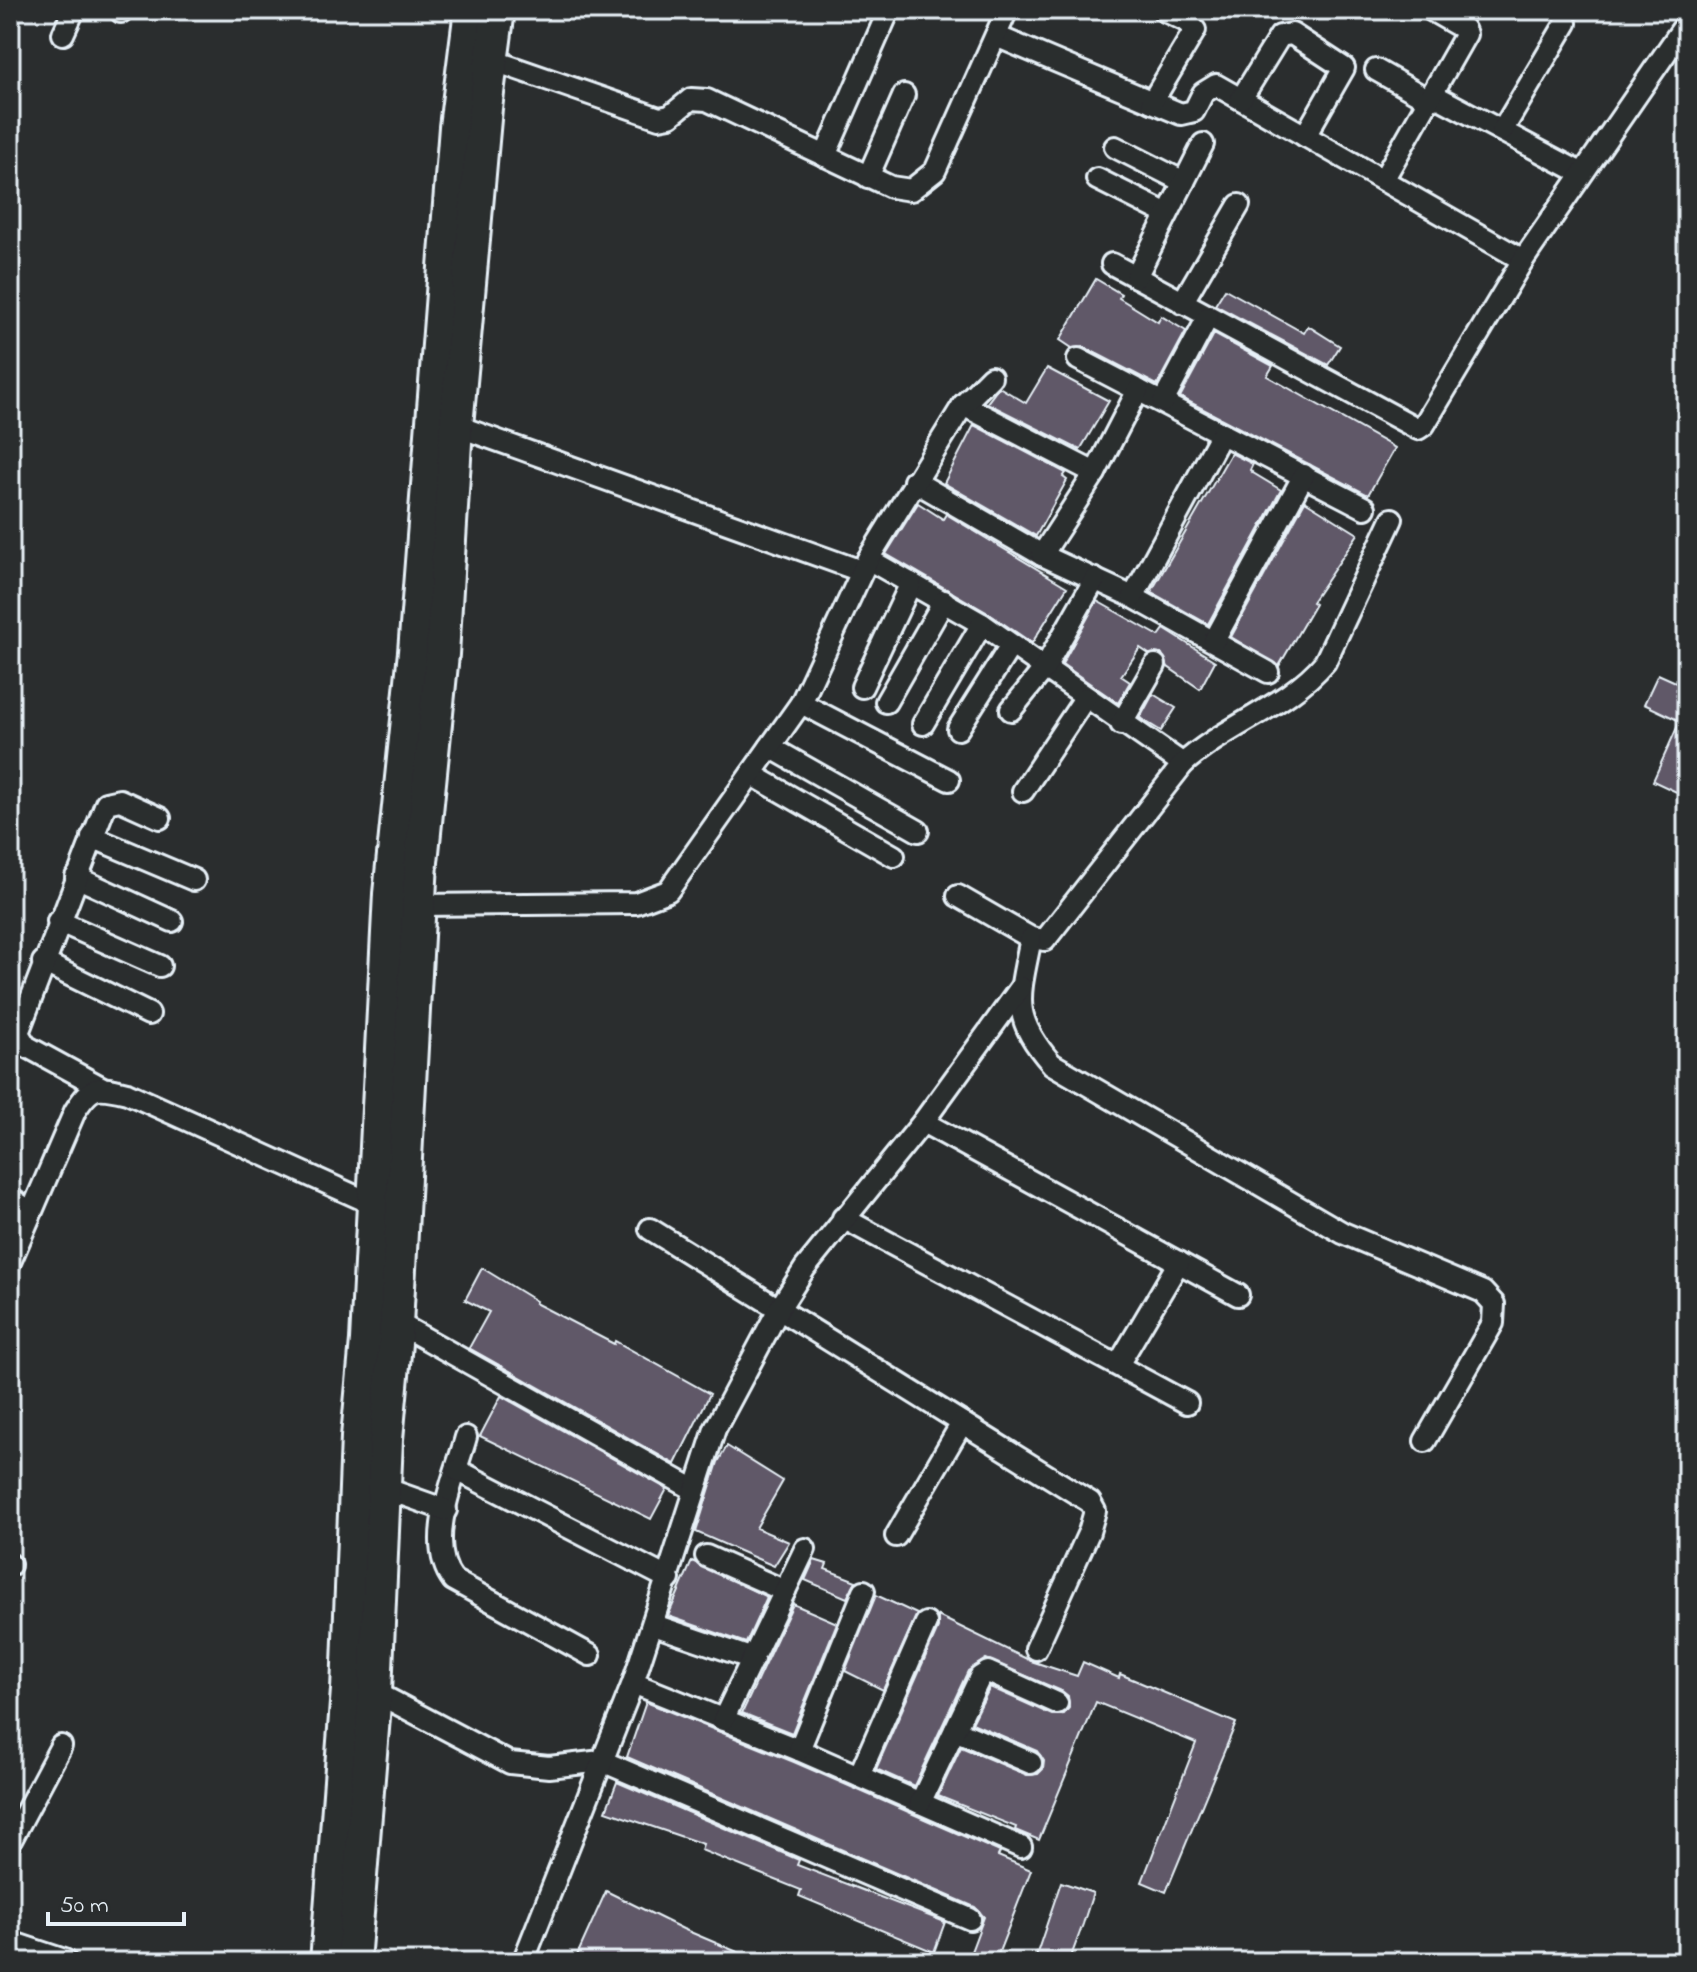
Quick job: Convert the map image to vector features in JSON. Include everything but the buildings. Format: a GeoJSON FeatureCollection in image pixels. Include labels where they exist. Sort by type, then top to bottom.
{"type":"FeatureCollection","features":[{"type":"Feature","properties":{"kind":"highway"},"geometry":{"type":"LineString","coordinates":[[327,1962],[348,1690],[358,1437],[375,1205],[390,894],[415,652],[444,421],[478,55],[471,10]]}},
{"type":"Feature","properties":{"kind":"highway"},"geometry":{"type":"LineString","coordinates":[[478,55],[498,10]]}},
{"type":"Feature","properties":{"kind":"highway"},"geometry":{"type":"LineString","coordinates":[[353,1962],[375,1692],[384,1488],[419,905],[444,639],[444,421]]}},
{"type":"Feature","properties":{"kind":"street"},"geometry":{"type":"LineString","coordinates":[[63,34],[74,10]]}},
{"type":"Feature","properties":{"kind":"street"},"geometry":{"type":"LineString","coordinates":[[825,156],[889,10]]}},
{"type":"Feature","properties":{"kind":"street"},"geometry":{"type":"LineString","coordinates":[[478,55],[659,118],[670,116],[691,99],[707,100],[868,177],[891,187],[911,190],[925,183],[935,171],[1007,10]]}},
{"type":"Feature","properties":{"kind":"street"},"geometry":{"type":"LineString","coordinates":[[1152,102],[1195,30],[1188,22],[1163,10]]}},
{"type":"Feature","properties":{"kind":"street"},"geometry":{"type":"LineString","coordinates":[[1383,180],[1466,34],[1464,29],[1431,10]]}},
{"type":"Feature","properties":{"kind":"street"},"geometry":{"type":"LineString","coordinates":[[1112,264],[1418,429],[1424,425],[1523,260],[1687,22]]}},
{"type":"Feature","properties":{"kind":"street"},"geometry":{"type":"LineString","coordinates":[[1502,131],[1566,23]]}},
{"type":"Feature","properties":{"kind":"street"},"geometry":{"type":"LineString","coordinates":[[1241,99],[1280,36],[1292,34],[1344,68],[1305,136]]}},
{"type":"Feature","properties":{"kind":"street"},"geometry":{"type":"LineString","coordinates":[[996,36],[1152,102],[1188,114],[1209,86],[1216,85],[1523,260]]}},
{"type":"Feature","properties":{"kind":"street"},"geometry":{"type":"LineString","coordinates":[[1376,70],[1581,173]]}},
{"type":"Feature","properties":{"kind":"street"},"geometry":{"type":"LineString","coordinates":[[868,177],[904,95]]}},
{"type":"Feature","properties":{"kind":"street"},"geometry":{"type":"LineString","coordinates":[[1136,277],[1203,144]]}},
{"type":"Feature","properties":{"kind":"street"},"geometry":{"type":"LineString","coordinates":[[1115,147],[1184,182]]}},
{"type":"Feature","properties":{"kind":"street"},"geometry":{"type":"LineString","coordinates":[[1097,179],[1167,214]]}},
{"type":"Feature","properties":{"kind":"street"},"geometry":{"type":"LineString","coordinates":[[1182,303],[1239,205]]}},
{"type":"Feature","properties":{"kind":"street"},"geometry":{"type":"LineString","coordinates":[[1163,402],[1208,317]]}},
{"type":"Feature","properties":{"kind":"street"},"geometry":{"type":"LineString","coordinates":[[1078,359],[1365,508]]}},
{"type":"Feature","properties":{"kind":"street"},"geometry":{"type":"LineString","coordinates":[[419,905],[636,903],[655,898],[677,882],[801,703],[865,565],[963,405],[991,377]]}},
{"type":"Feature","properties":{"kind":"street"},"geometry":{"type":"LineString","coordinates":[[1042,555],[1095,473],[1138,390]]}},
{"type":"Feature","properties":{"kind":"street"},"geometry":{"type":"LineString","coordinates":[[963,405],[1095,473]]}},
{"type":"Feature","properties":{"kind":"street"},"geometry":{"type":"LineString","coordinates":[[444,421],[911,583],[982,624],[1121,724],[1183,764]]}},
{"type":"Feature","properties":{"kind":"street"},"geometry":{"type":"LineString","coordinates":[[1133,597],[1222,433]]}},
{"type":"Feature","properties":{"kind":"street"},"geometry":{"type":"LineString","coordinates":[[1214,641],[1304,475]]}},
{"type":"Feature","properties":{"kind":"street"},"geometry":{"type":"LineString","coordinates":[[914,481],[1042,555],[1133,597],[1268,672]]}},
{"type":"Feature","properties":{"kind":"street"},"geometry":{"type":"LineString","coordinates":[[958,896],[1031,938],[1045,940],[1056,930],[1183,764],[1206,744],[1309,679],[1325,662],[1392,519]]}},
{"type":"Feature","properties":{"kind":"street"},"geometry":{"type":"LineString","coordinates":[[1011,710],[1044,669],[1095,579]]}},
{"type":"Feature","properties":{"kind":"street"},"geometry":{"type":"LineString","coordinates":[[862,687],[911,583]]}},
{"type":"Feature","properties":{"kind":"street"},"geometry":{"type":"LineString","coordinates":[[886,702],[944,601]]}},
{"type":"Feature","properties":{"kind":"street"},"geometry":{"type":"LineString","coordinates":[[923,724],[982,624]]}},
{"type":"Feature","properties":{"kind":"street"},"geometry":{"type":"LineString","coordinates":[[958,729],[1011,645]]}},
{"type":"Feature","properties":{"kind":"street"},"geometry":{"type":"LineString","coordinates":[[1121,724],[1155,665]]}},
{"type":"Feature","properties":{"kind":"street"},"geometry":{"type":"LineString","coordinates":[[1023,791],[1085,698]]}},
{"type":"Feature","properties":{"kind":"street"},"geometry":{"type":"LineString","coordinates":[[801,703],[949,780]]}},
{"type":"Feature","properties":{"kind":"street"},"geometry":{"type":"LineString","coordinates":[[770,747],[918,831]]}},
{"type":"Feature","properties":{"kind":"street"},"geometry":{"type":"LineString","coordinates":[[751,774],[894,856]]}},
{"type":"Feature","properties":{"kind":"street"},"geometry":{"type":"LineString","coordinates":[[160,818],[112,799],[106,803],[58,921],[18,1033],[26,1046],[101,1087],[127,1093],[375,1205]]}},
{"type":"Feature","properties":{"kind":"street"},"geometry":{"type":"LineString","coordinates":[[92,837],[194,880]]}},
{"type":"Feature","properties":{"kind":"street"},"geometry":{"type":"LineString","coordinates":[[76,877],[172,921]]}},
{"type":"Feature","properties":{"kind":"street"},"geometry":{"type":"LineString","coordinates":[[58,921],[160,966]]}},
{"type":"Feature","properties":{"kind":"street"},"geometry":{"type":"LineString","coordinates":[[1031,938],[1021,987],[1021,1017],[1029,1038],[1052,1064],[1343,1233],[1483,1292],[1494,1304],[1493,1323],[1425,1441]]}},
{"type":"Feature","properties":{"kind":"street"},"geometry":{"type":"LineString","coordinates":[[43,962],[149,1014]]}},
{"type":"Feature","properties":{"kind":"street"},"geometry":{"type":"LineString","coordinates":[[523,1962],[654,1625],[693,1489],[715,1429],[779,1309],[843,1218],[923,1122],[1021,987]]}},
{"type":"Feature","properties":{"kind":"street"},"geometry":{"type":"LineString","coordinates":[[10,1262],[75,1111],[86,1093],[101,1087]]}},
{"type":"Feature","properties":{"kind":"street"},"geometry":{"type":"LineString","coordinates":[[923,1122],[1238,1295]]}},
{"type":"Feature","properties":{"kind":"street"},"geometry":{"type":"LineString","coordinates":[[10,1198],[31,1212]]}},
{"type":"Feature","properties":{"kind":"street"},"geometry":{"type":"LineString","coordinates":[[843,1218],[1187,1403]]}},
{"type":"Feature","properties":{"kind":"street"},"geometry":{"type":"LineString","coordinates":[[650,1229],[1090,1502],[1095,1511],[1089,1532],[1036,1649]]}},
{"type":"Feature","properties":{"kind":"street"},"geometry":{"type":"LineString","coordinates":[[1118,1365],[1179,1262]]}},
{"type":"Feature","properties":{"kind":"street"},"geometry":{"type":"LineString","coordinates":[[396,1322],[693,1489]]}},
{"type":"Feature","properties":{"kind":"street"},"geometry":{"type":"LineString","coordinates":[[896,1536],[962,1423]]}},
{"type":"Feature","properties":{"kind":"street"},"geometry":{"type":"LineString","coordinates":[[466,1437],[446,1510],[439,1554],[453,1580],[590,1655]]}},
{"type":"Feature","properties":{"kind":"street"},"geometry":{"type":"LineString","coordinates":[[457,1470],[669,1579]]}},
{"type":"Feature","properties":{"kind":"street"},"geometry":{"type":"LineString","coordinates":[[384,1488],[446,1510]]}},
{"type":"Feature","properties":{"kind":"street"},"geometry":{"type":"LineString","coordinates":[[723,1720],[805,1549]]}},
{"type":"Feature","properties":{"kind":"street"},"geometry":{"type":"LineString","coordinates":[[706,1556],[785,1591]]}},
{"type":"Feature","properties":{"kind":"street"},"geometry":{"type":"LineString","coordinates":[[799,1750],[864,1591]]}},
{"type":"Feature","properties":{"kind":"street"},"geometry":{"type":"LineString","coordinates":[[859,1776],[926,1623]]}},
{"type":"Feature","properties":{"kind":"street"},"geometry":{"type":"LineString","coordinates":[[654,1625],[753,1659]]}},
{"type":"Feature","properties":{"kind":"street"},"geometry":{"type":"LineString","coordinates":[[920,1803],[980,1677],[988,1672],[1057,1703]]}},
{"type":"Feature","properties":{"kind":"street"},"geometry":{"type":"LineString","coordinates":[[633,1683],[799,1750],[1021,1847]]}},
{"type":"Feature","properties":{"kind":"street"},"geometry":{"type":"LineString","coordinates":[[375,1692],[510,1763],[549,1767],[602,1761],[970,1919]]}},
{"type":"Feature","properties":{"kind":"street"},"geometry":{"type":"LineString","coordinates":[[955,1730],[1031,1763]]}},
{"type":"Feature","properties":{"kind":"street"},"geometry":{"type":"LineString","coordinates":[[10,1842],[61,1746]]}},
{"type":"Feature","properties":{"kind":"street"},"geometry":{"type":"LineString","coordinates":[[10,1944],[64,1962]]}}]}
